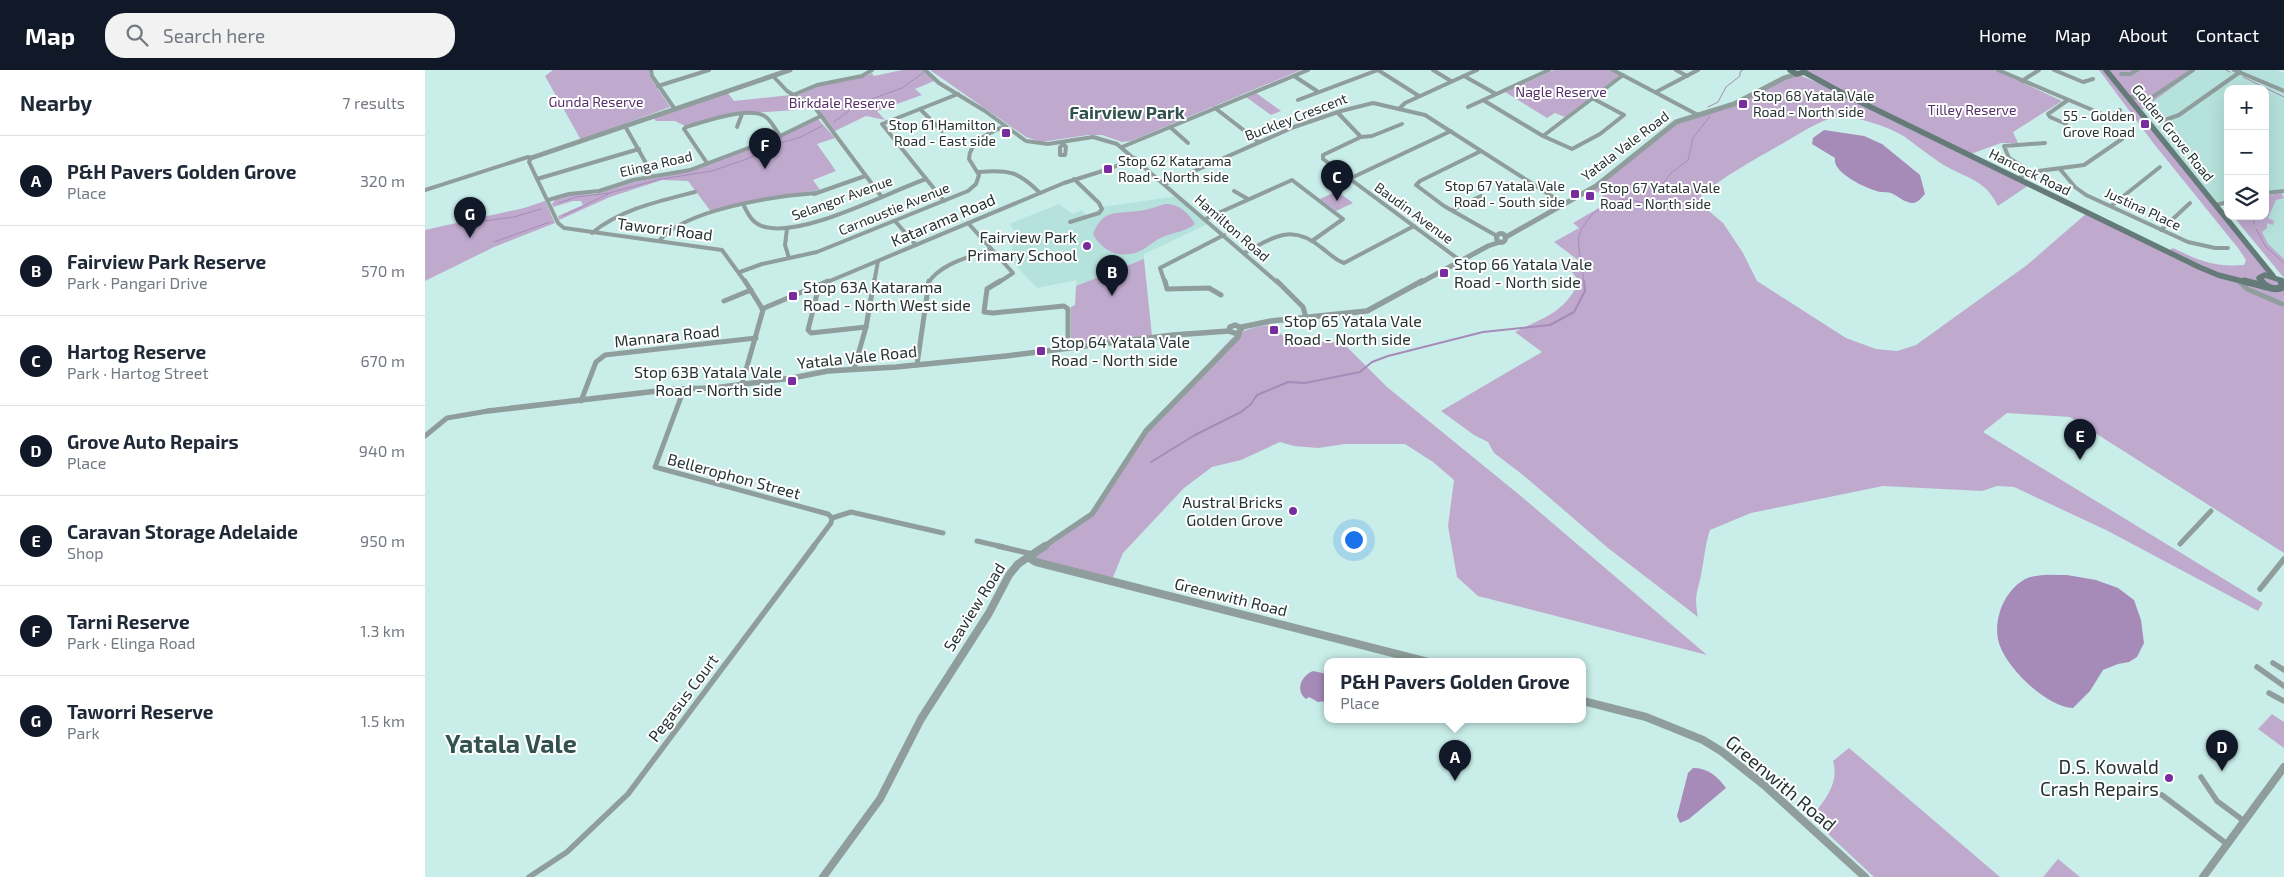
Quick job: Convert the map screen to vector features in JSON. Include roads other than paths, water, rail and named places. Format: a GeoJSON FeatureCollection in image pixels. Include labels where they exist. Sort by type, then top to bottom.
{"type":"FeatureCollection","features":[{"type":"Feature","properties":{"kind":"main road","name":"Hancock Road"},"geometry":{"type":"LineString","coordinates":[[1790,70],[1802,72],[2199,267],[2270,288]]}},
{"type":"Feature","properties":{"kind":"main road","name":"Golden Grove Road"},"geometry":{"type":"LineString","coordinates":[[2106,70],[2273,276],[2282,282],[2283,291]]}},
{"type":"Feature","properties":{"kind":"main road","name":"Golden Grove Road"},"geometry":{"type":"LineString","coordinates":[[2259,258],[2261,277]]}},
{"type":"Feature","properties":{"kind":"main road","name":"Hancock Road"},"geometry":{"type":"LineString","coordinates":[[2237,279],[2273,276]]}},
{"type":"Feature","properties":{"kind":"main road"},"geometry":{"type":"LineString","coordinates":[[2261,277],[2270,288],[2283,291]]}},
{"type":"Feature","properties":{"kind":"street"},"geometry":{"type":"LineString","coordinates":[[651,70],[652,76],[674,108]]}},
{"type":"Feature","properties":{"kind":"street"},"geometry":{"type":"LineString","coordinates":[[659,86],[709,70]]}},
{"type":"Feature","properties":{"kind":"street"},"geometry":{"type":"LineString","coordinates":[[425,190],[521,158],[531,158],[790,70]]}},
{"type":"Feature","properties":{"kind":"street"},"geometry":{"type":"LineString","coordinates":[[793,95],[817,84],[862,76],[872,70]]}},
{"type":"Feature","properties":{"kind":"street","name":"Hamilton Road"},"geometry":{"type":"LineString","coordinates":[[925,70],[939,83],[1026,141],[1043,144],[1063,144],[1083,138],[1098,138],[1111,140],[1122,147],[1300,302],[1307,319]]}},
{"type":"Feature","properties":{"kind":"street"},"geometry":{"type":"LineString","coordinates":[[1122,147],[1308,70]]}},
{"type":"Feature","properties":{"kind":"street"},"geometry":{"type":"LineString","coordinates":[[1298,100],[1378,70],[1419,96]]}},
{"type":"Feature","properties":{"kind":"street"},"geometry":{"type":"LineString","coordinates":[[1433,70],[1451,81]]}},
{"type":"Feature","properties":{"kind":"street"},"geometry":{"type":"LineString","coordinates":[[1400,108],[1405,102],[1477,70]]}},
{"type":"Feature","properties":{"kind":"street"},"geometry":{"type":"LineString","coordinates":[[1467,107],[1549,70]]}},
{"type":"Feature","properties":{"kind":"street"},"geometry":{"type":"LineString","coordinates":[[1613,70],[1698,115]]}},
{"type":"Feature","properties":{"kind":"street"},"geometry":{"type":"LineString","coordinates":[[1676,70],[1687,76]]}},
{"type":"Feature","properties":{"kind":"street"},"geometry":{"type":"LineString","coordinates":[[1655,92],[1698,70]]}},
{"type":"Feature","properties":{"kind":"street","name":"Yatala Vale Road"},"geometry":{"type":"LineString","coordinates":[[1784,78],[1790,70]]}},
{"type":"Feature","properties":{"kind":"street"},"geometry":{"type":"LineString","coordinates":[[1998,70],[2102,114],[2111,116],[2120,110]]}},
{"type":"Feature","properties":{"kind":"street"},"geometry":{"type":"LineString","coordinates":[[2022,81],[2039,70]]}},
{"type":"Feature","properties":{"kind":"street"},"geometry":{"type":"LineString","coordinates":[[2054,70],[2083,82],[2093,79]]}},
{"type":"Feature","properties":{"kind":"street"},"geometry":{"type":"LineString","coordinates":[[2121,74],[2131,74],[2137,70]]}},
{"type":"Feature","properties":{"kind":"street"},"geometry":{"type":"LineString","coordinates":[[2128,98],[2151,98],[2193,70]]}},
{"type":"Feature","properties":{"kind":"street"},"geometry":{"type":"LineString","coordinates":[[2234,70],[2284,91]]}},
{"type":"Feature","properties":{"kind":"street","name":"Yatala Vale Road"},"geometry":{"type":"LineString","coordinates":[[488,411],[683,388],[714,388],[828,371],[917,365],[1183,334],[1230,332],[1232,326],[1241,330],[1307,319],[1361,313],[1374,308],[1461,261],[1596,186],[1676,122],[1734,104],[1784,78],[1802,72]]}},
{"type":"Feature","properties":{"kind":"street"},"geometry":{"type":"LineString","coordinates":[[2165,120],[2179,115],[2240,72]]}},
{"type":"Feature","properties":{"kind":"street"},"geometry":{"type":"LineString","coordinates":[[1543,136],[1623,75]]}},
{"type":"Feature","properties":{"kind":"street"},"geometry":{"type":"LineString","coordinates":[[773,76],[783,88],[812,106],[881,196]]}},
{"type":"Feature","properties":{"kind":"street"},"geometry":{"type":"LineString","coordinates":[[1294,76],[1317,92]]}},
{"type":"Feature","properties":{"kind":"street"},"geometry":{"type":"LineString","coordinates":[[1465,76],[1496,94]]}},
{"type":"Feature","properties":{"kind":"street"},"geometry":{"type":"LineString","coordinates":[[944,201],[882,124],[958,94]]}},
{"type":"Feature","properties":{"kind":"street"},"geometry":{"type":"LineString","coordinates":[[1483,100],[1543,136],[1572,149],[1599,134],[1624,115],[1592,98]]}},
{"type":"Feature","properties":{"kind":"street"},"geometry":{"type":"LineString","coordinates":[[2065,124],[2048,114],[2068,100]]}},
{"type":"Feature","properties":{"kind":"street","name":"Buckley Crescent"},"geometry":{"type":"LineString","coordinates":[[1165,184],[1294,127],[1370,103],[1400,108],[1425,115],[1564,204]]}},
{"type":"Feature","properties":{"kind":"street"},"geometry":{"type":"LineString","coordinates":[[920,108],[942,132]]}},
{"type":"Feature","properties":{"kind":"street"},"geometry":{"type":"LineString","coordinates":[[1215,108],[1259,142]]}},
{"type":"Feature","properties":{"kind":"street"},"geometry":{"type":"LineString","coordinates":[[1338,113],[1361,137],[1372,136],[1402,124]]}},
{"type":"Feature","properties":{"kind":"street"},"geometry":{"type":"LineString","coordinates":[[737,127],[742,114]]}},
{"type":"Feature","properties":{"kind":"street"},"geometry":{"type":"LineString","coordinates":[[707,163],[684,129],[721,117],[761,114],[780,136]]}},
{"type":"Feature","properties":{"kind":"street","name":"Elinga Road"},"geometry":{"type":"LineString","coordinates":[[548,200],[569,194],[599,191],[650,177],[690,170],[780,136],[821,116]]}},
{"type":"Feature","properties":{"kind":"street"},"geometry":{"type":"LineString","coordinates":[[625,126],[651,172],[650,177]]}},
{"type":"Feature","properties":{"kind":"street"},"geometry":{"type":"LineString","coordinates":[[1005,126],[980,139],[970,151],[969,160],[979,172],[1000,170],[1018,173],[1040,193]]}},
{"type":"Feature","properties":{"kind":"street"},"geometry":{"type":"LineString","coordinates":[[1169,127],[1188,143]]}},
{"type":"Feature","properties":{"kind":"street"},"geometry":{"type":"LineString","coordinates":[[1349,179],[1451,131]]}},
{"type":"Feature","properties":{"kind":"street","name":"Baudin Avenue"},"geometry":{"type":"LineString","coordinates":[[1361,137],[1323,155],[1322,158],[1461,261]]}},
{"type":"Feature","properties":{"kind":"street"},"geometry":{"type":"LineString","coordinates":[[2017,179],[2031,172],[2077,168],[2088,163],[2122,139]]}},
{"type":"Feature","properties":{"kind":"street"},"geometry":{"type":"LineString","coordinates":[[2031,172],[2008,156],[2003,150],[2003,146],[2045,143]]}},
{"type":"Feature","properties":{"kind":"street"},"geometry":{"type":"LineString","coordinates":[[537,179],[639,149]]}},
{"type":"Feature","properties":{"kind":"street"},"geometry":{"type":"LineString","coordinates":[[1481,150],[1417,183],[1418,188],[1500,238]]}},
{"type":"Feature","properties":{"kind":"street","name":"Taworri Road"},"geometry":{"type":"LineString","coordinates":[[531,158],[529,162],[561,226],[592,233],[722,250],[740,272],[763,309]]}},
{"type":"Feature","properties":{"kind":"street","name":"Katarama Road"},"geometry":{"type":"LineString","coordinates":[[763,309],[1074,179],[1109,169],[1135,158]]}},
{"type":"Feature","properties":{"kind":"street"},"geometry":{"type":"LineString","coordinates":[[2111,206],[2160,167]]}},
{"type":"Feature","properties":{"kind":"street","name":"Justina Place"},"geometry":{"type":"LineString","coordinates":[[2059,169],[2081,191],[2161,230],[2193,244],[2212,249],[2228,248]]}},
{"type":"Feature","properties":{"kind":"street","name":"Carnoustie Avenue"},"geometry":{"type":"LineString","coordinates":[[740,272],[762,264],[817,252],[944,201],[971,189],[978,182],[979,172]]}},
{"type":"Feature","properties":{"kind":"street"},"geometry":{"type":"LineString","coordinates":[[659,241],[673,228],[709,215],[763,202],[816,193],[865,176]]}},
{"type":"Feature","properties":{"kind":"street","name":"Selangor Avenue"},"geometry":{"type":"LineString","coordinates":[[744,206],[750,219],[758,224],[766,227],[787,229],[810,224],[926,179]]}},
{"type":"Feature","properties":{"kind":"street"},"geometry":{"type":"LineString","coordinates":[[1070,222],[1099,213],[1102,209],[1099,203],[1074,179]]}},
{"type":"Feature","properties":{"kind":"street"},"geometry":{"type":"LineString","coordinates":[[1205,219],[1292,180],[1343,219],[1312,241]]}},
{"type":"Feature","properties":{"kind":"street"},"geometry":{"type":"LineString","coordinates":[[1234,191],[1248,199]]}},
{"type":"Feature","properties":{"kind":"street"},"geometry":{"type":"LineString","coordinates":[[2269,193],[2284,191]]}},
{"type":"Feature","properties":{"kind":"street"},"geometry":{"type":"LineString","coordinates":[[592,233],[603,222],[695,192]]}},
{"type":"Feature","properties":{"kind":"street"},"geometry":{"type":"LineString","coordinates":[[1452,210],[1481,196]]}},
{"type":"Feature","properties":{"kind":"street"},"geometry":{"type":"LineString","coordinates":[[2161,230],[2190,203]]}},
{"type":"Feature","properties":{"kind":"street"},"geometry":{"type":"LineString","coordinates":[[2216,205],[2224,203]]}},
{"type":"Feature","properties":{"kind":"street"},"geometry":{"type":"LineString","coordinates":[[895,221],[916,245]]}},
{"type":"Feature","properties":{"kind":"street"},"geometry":{"type":"LineString","coordinates":[[968,224],[1013,274],[987,289],[984,312],[993,313],[1064,306],[1068,309],[1068,348]]}},
{"type":"Feature","properties":{"kind":"street"},"geometry":{"type":"LineString","coordinates":[[1244,253],[1291,232],[1297,232],[1336,260],[1344,263],[1414,226]]}},
{"type":"Feature","properties":{"kind":"street"},"geometry":{"type":"LineString","coordinates":[[787,229],[785,245],[789,258]]}},
{"type":"Feature","properties":{"kind":"street"},"geometry":{"type":"LineString","coordinates":[[1221,295],[1215,289],[1208,286],[1167,289],[1160,268],[1224,236]]}},
{"type":"Feature","properties":{"kind":"street"},"geometry":{"type":"LineString","coordinates":[[917,365],[930,277],[991,249]]}},
{"type":"Feature","properties":{"kind":"street"},"geometry":{"type":"LineString","coordinates":[[855,369],[866,327],[878,261]]}},
{"type":"Feature","properties":{"kind":"street"},"geometry":{"type":"LineString","coordinates":[[2237,279],[2247,289],[2282,304]]}},
{"type":"Feature","properties":{"kind":"street"},"geometry":{"type":"LineString","coordinates":[[819,286],[808,330],[811,333],[866,327]]}},
{"type":"Feature","properties":{"kind":"street"},"geometry":{"type":"LineString","coordinates":[[724,301],[751,290]]}},
{"type":"Feature","properties":{"kind":"street"},"geometry":{"type":"LineString","coordinates":[[742,384],[763,309]]}},
{"type":"Feature","properties":{"kind":"street","name":"Seaview Road"},"geometry":{"type":"LineString","coordinates":[[823,877],[834,857],[878,803],[889,785],[911,736],[944,681],[990,612],[1010,572],[1030,556],[1092,514],[1146,431],[1241,330]]}},
{"type":"Feature","properties":{"kind":"street"},"geometry":{"type":"LineString","coordinates":[[1230,332],[1230,343]]}},
{"type":"Feature","properties":{"kind":"street","name":"Mannara Road"},"geometry":{"type":"LineString","coordinates":[[581,401],[596,362],[605,355],[756,338]]}},
{"type":"Feature","properties":{"kind":"street","name":"Bellerophon Street"},"geometry":{"type":"LineString","coordinates":[[683,388],[655,467],[830,516],[851,512],[943,533]]}},
{"type":"Feature","properties":{"kind":"street"},"geometry":{"type":"LineString","coordinates":[[425,436],[447,418],[488,411]]}},
{"type":"Feature","properties":{"kind":"street"},"geometry":{"type":"LineString","coordinates":[[2180,544],[2211,511]]}},
{"type":"Feature","properties":{"kind":"street","name":"Pegasus Court"},"geometry":{"type":"LineString","coordinates":[[529,877],[567,852],[628,794],[831,523],[830,516]]}},
{"type":"Feature","properties":{"kind":"street"},"geometry":{"type":"LineString","coordinates":[[977,541],[1030,556]]}},
{"type":"Feature","properties":{"kind":"street","name":"Greenwith Road"},"geometry":{"type":"LineString","coordinates":[[1030,556],[1045,565],[1412,658]]}},
{"type":"Feature","properties":{"kind":"street"},"geometry":{"type":"LineString","coordinates":[[2260,588],[2284,559]]}},
{"type":"Feature","properties":{"kind":"street"},"geometry":{"type":"LineString","coordinates":[[2273,663],[2284,670]]}},
{"type":"Feature","properties":{"kind":"street"},"geometry":{"type":"LineString","coordinates":[[2257,667],[2284,686]]}},
{"type":"Feature","properties":{"kind":"street"},"geometry":{"type":"LineString","coordinates":[[2269,693],[2284,701]]}},
{"type":"Feature","properties":{"kind":"street","name":"Greenwith Road"},"geometry":{"type":"LineString","coordinates":[[1586,702],[1646,717],[1703,740],[1764,785],[1865,877]]}},
{"type":"Feature","properties":{"kind":"street"},"geometry":{"type":"LineString","coordinates":[[2203,877],[2284,767]]}},
{"type":"Feature","properties":{"kind":"street"},"geometry":{"type":"LineString","coordinates":[[2201,777],[2217,801],[2244,822]]}},
{"type":"Feature","properties":{"kind":"street"},"geometry":{"type":"LineString","coordinates":[[2162,795],[2227,844]]}},
{"type":"Feature","properties":{"kind":"waterway"},"geometry":{"type":"LineString","coordinates":[[1708,107],[1718,102],[1726,87],[1740,76],[1740,72],[1743,70]]}},
{"type":"Feature","properties":{"kind":"waterway"},"geometry":{"type":"LineString","coordinates":[[2226,70],[2230,72]]}},
{"type":"Feature","properties":{"kind":"waterway"},"geometry":{"type":"LineString","coordinates":[[834,122],[858,104],[902,88],[923,73]]}},
{"type":"Feature","properties":{"kind":"waterway"},"geometry":{"type":"LineString","coordinates":[[2243,77],[2284,97]]}},
{"type":"Feature","properties":{"kind":"waterway"},"geometry":{"type":"LineString","coordinates":[[1584,283],[1579,252],[1579,236],[1586,222],[1603,206],[1618,200],[1630,199],[1644,203],[1652,198],[1671,173],[1688,160],[1693,138],[1710,116]]}},
{"type":"Feature","properties":{"kind":"waterway"},"geometry":{"type":"LineString","coordinates":[[559,203],[576,197],[609,193],[661,179],[712,171],[747,159],[777,144],[801,137],[822,126]]}},
{"type":"Feature","properties":{"kind":"waterway"},"geometry":{"type":"LineString","coordinates":[[563,216],[608,194]]}},
{"type":"Feature","properties":{"kind":"waterway"},"geometry":{"type":"LineString","coordinates":[[476,222],[514,217],[541,209]]}},
{"type":"Feature","properties":{"kind":"waterway"},"geometry":{"type":"LineString","coordinates":[[494,242],[550,222]]}},
{"type":"Feature","properties":{"kind":"waterway"},"geometry":{"type":"LineString","coordinates":[[2256,229],[2266,247],[2284,263]]}},
{"type":"Feature","properties":{"kind":"waterway"},"geometry":{"type":"LineString","coordinates":[[1151,462],[1195,435],[1241,412],[1251,404],[1257,395],[1288,382],[1305,383],[1360,372],[1372,362],[1388,356],[1483,332],[1550,325],[1574,312],[1585,291],[1584,281]]}},
{"type":"Feature","properties":{"kind":"place","name":"Stop 68 Yatala Vale Road - North side"},"geometry":{"type":"Point","coordinates":[1743,104]}},
{"type":"Feature","properties":{"kind":"place","name":"55 - Golden Grove Road"},"geometry":{"type":"Point","coordinates":[2145,124]}},
{"type":"Feature","properties":{"kind":"place","name":"Stop 61 Hamilton Road - East side"},"geometry":{"type":"Point","coordinates":[1006,133]}},
{"type":"Feature","properties":{"kind":"place","name":"Tarni Reserve"},"geometry":{"type":"Point","coordinates":[765,169]}},
{"type":"Feature","properties":{"kind":"place","name":"Stop 62 Katarama Road - North side"},"geometry":{"type":"Point","coordinates":[1108,169]}},
{"type":"Feature","properties":{"kind":"place","name":"Stop 67 Yatala Vale Road - South side"},"geometry":{"type":"Point","coordinates":[1575,194]}},
{"type":"Feature","properties":{"kind":"place","name":"Stop 67 Yatala Vale Road - North side"},"geometry":{"type":"Point","coordinates":[1590,196]}},
{"type":"Feature","properties":{"kind":"place","name":"Hartog Reserve"},"geometry":{"type":"Point","coordinates":[1337,201]}},
{"type":"Feature","properties":{"kind":"place","name":"Taworri Reserve"},"geometry":{"type":"Point","coordinates":[470,238]}},
{"type":"Feature","properties":{"kind":"place","name":"Fairview Park Primary School"},"geometry":{"type":"Point","coordinates":[1087,246]}},
{"type":"Feature","properties":{"kind":"place","name":"Stop 66 Yatala Vale Road - North side"},"geometry":{"type":"Point","coordinates":[1444,273]}},
{"type":"Feature","properties":{"kind":"place","name":"Stop 63A Katarama Road - North West side"},"geometry":{"type":"Point","coordinates":[793,296]}},
{"type":"Feature","properties":{"kind":"place","name":"Fairview Park Reserve"},"geometry":{"type":"Point","coordinates":[1112,296]}},
{"type":"Feature","properties":{"kind":"place","name":"Stop 65 Yatala Vale Road - North side"},"geometry":{"type":"Point","coordinates":[1274,330]}},
{"type":"Feature","properties":{"kind":"place","name":"Stop 64 Yatala Vale Road - North side"},"geometry":{"type":"Point","coordinates":[1041,351]}},
{"type":"Feature","properties":{"kind":"place","name":"Stop 63B Yatala Vale Road - North side"},"geometry":{"type":"Point","coordinates":[792,381]}},
{"type":"Feature","properties":{"kind":"place","name":"Caravan Storage Adelaide"},"geometry":{"type":"Point","coordinates":[2080,460]}},
{"type":"Feature","properties":{"kind":"place","name":"Austral Bricks Golden Grove"},"geometry":{"type":"Point","coordinates":[1293,511]}},
{"type":"Feature","properties":{"kind":"place","name":"Grove Auto Repairs"},"geometry":{"type":"Point","coordinates":[2222,771]}},
{"type":"Feature","properties":{"kind":"place","name":"D.S. Kowald Crash Repairs"},"geometry":{"type":"Point","coordinates":[2169,778]}},
{"type":"Feature","properties":{"kind":"place","name":"P&H Pavers Golden Grove"},"geometry":{"type":"Point","coordinates":[1455,781]}},
{"type":"Feature","properties":{"kind":"district","name":"Fairview Park"},"geometry":{"type":"Point","coordinates":[1127,113]}},
{"type":"Feature","properties":{"kind":"district","name":"Yatala Vale"},"geometry":{"type":"Point","coordinates":[511,744]}},
{"type":"Feature","properties":{"kind":"park label","name":"Nagle Reserve"},"geometry":{"type":"Point","coordinates":[1561,92]}},
{"type":"Feature","properties":{"kind":"park label","name":"Gunda Reserve"},"geometry":{"type":"Point","coordinates":[596,102]}},
{"type":"Feature","properties":{"kind":"park label","name":"Birkdale Reserve"},"geometry":{"type":"Point","coordinates":[842,103]}},
{"type":"Feature","properties":{"kind":"park label","name":"Tilley Reserve"},"geometry":{"type":"Point","coordinates":[1972,110]}}]}
